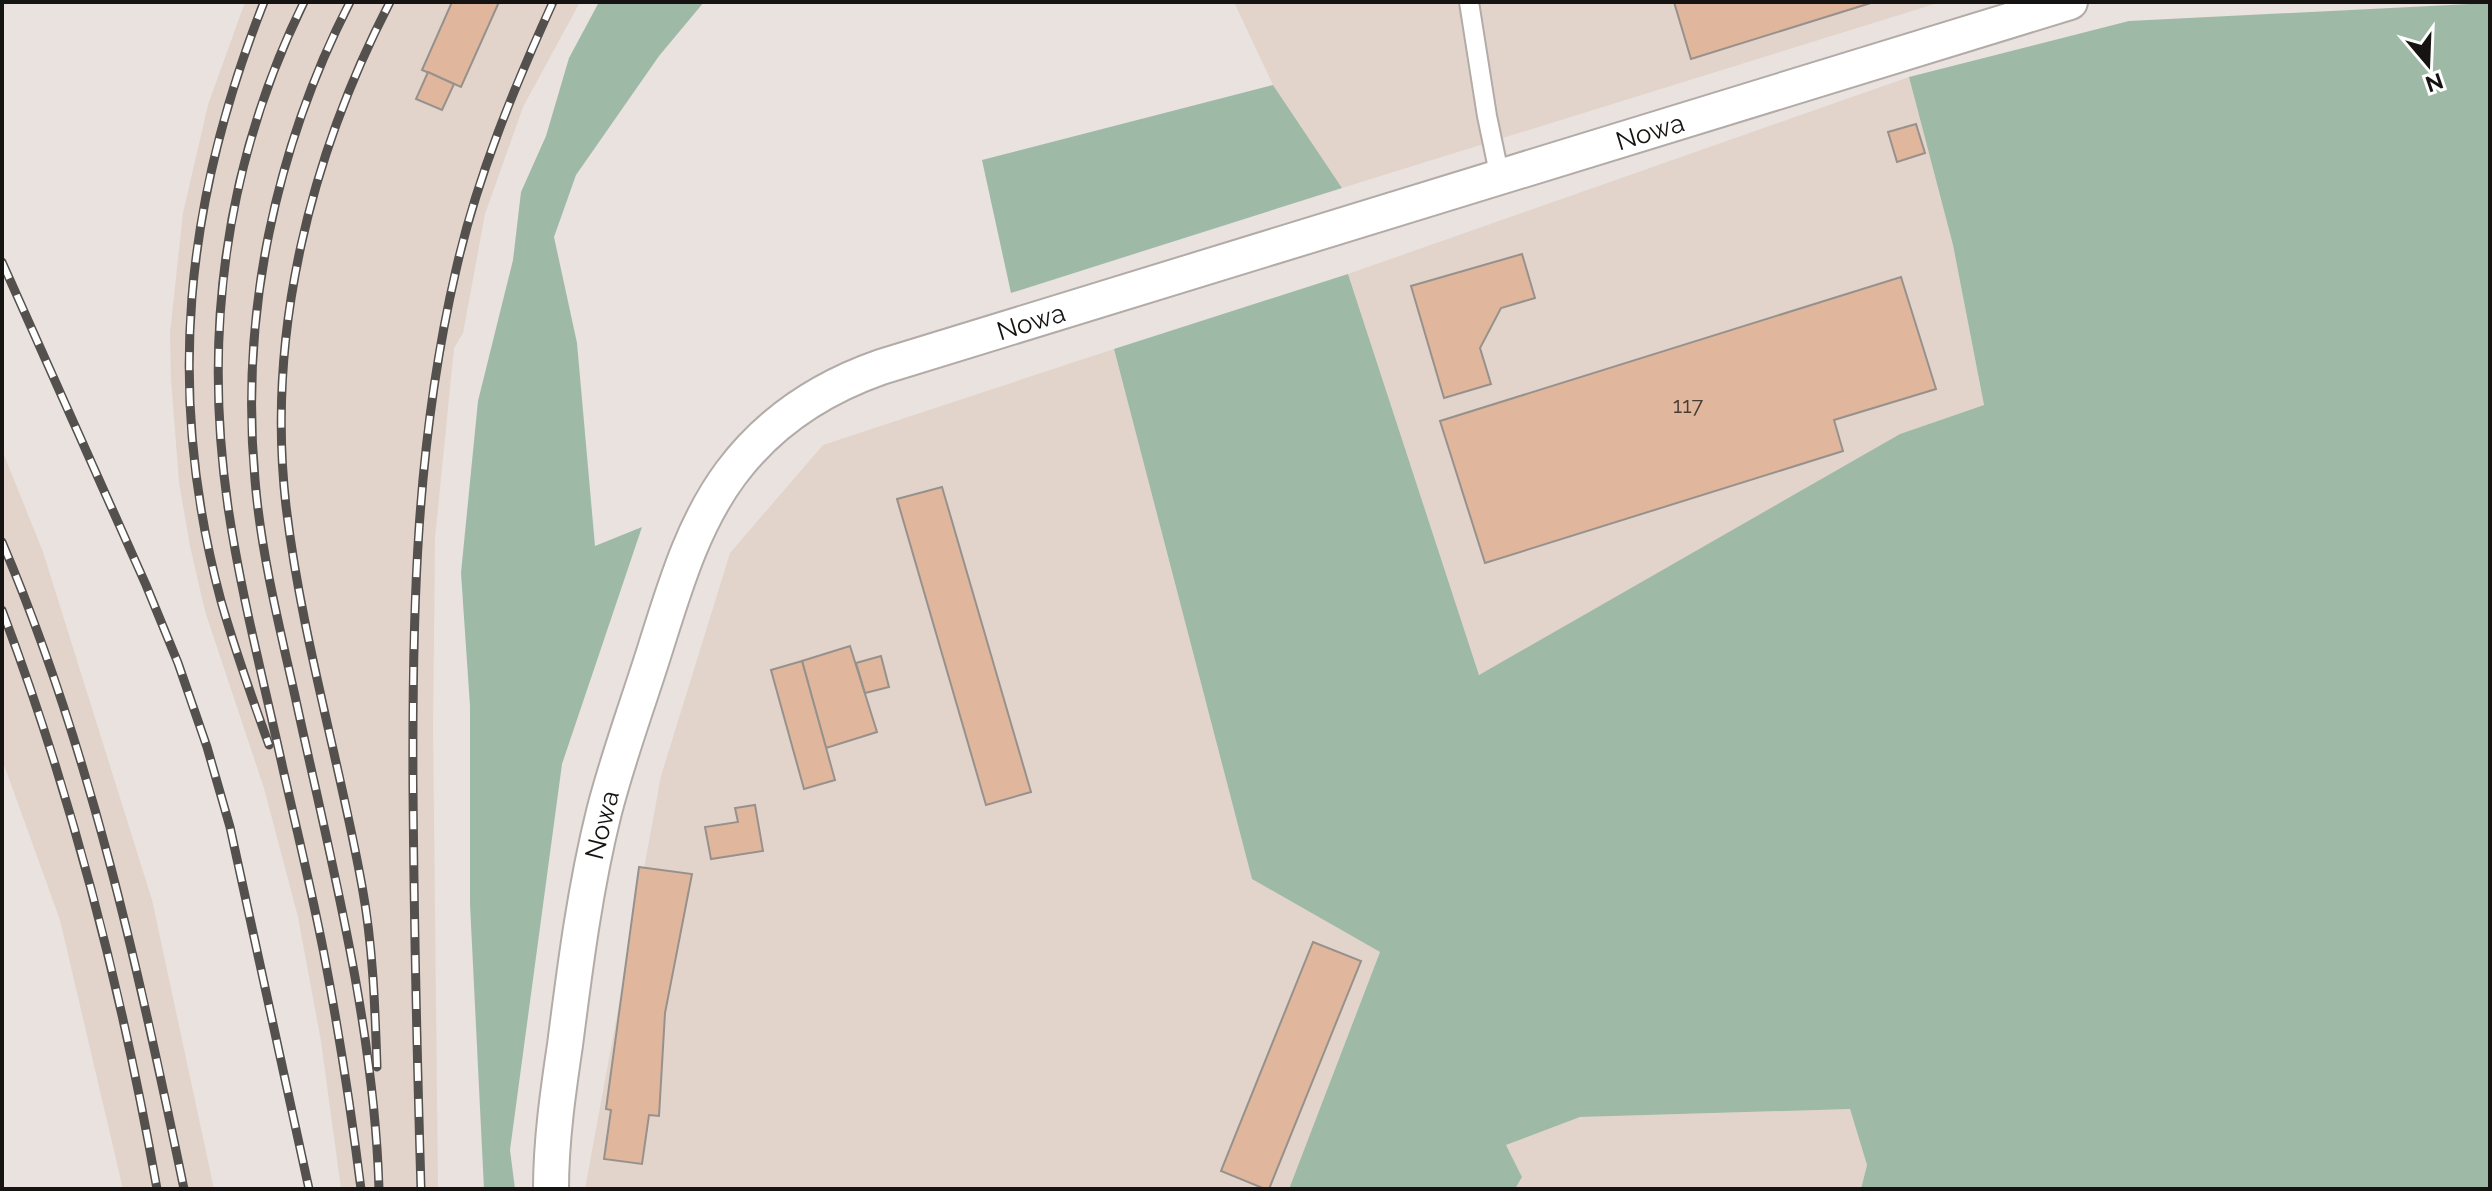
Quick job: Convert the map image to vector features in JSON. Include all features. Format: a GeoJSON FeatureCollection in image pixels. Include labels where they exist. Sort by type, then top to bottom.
{"type":"FeatureCollection","features":[{"type":"Feature","properties":{"kind":"street","name":"Nowa"},"geometry":{"type":"LineString","coordinates":[[551,1189],[554,1126],[588,883],[605,810],[688,551],[710,503],[743,457],[803,403],[863,373],[2070,2]]}},
{"type":"Feature","properties":{"kind":"lane"},"geometry":{"type":"LineString","coordinates":[[1469,2],[1500,178]]}},
{"type":"Feature","properties":{"kind":"shaded area"},"geometry":{"type":"Polygon","coordinates":[[[245,2],[580,2],[523,107],[485,214],[463,333],[454,348],[435,538],[433,727],[438,1189],[341,1189],[321,1041],[298,917],[264,788],[205,611],[179,482],[170,333],[183,213],[208,105],[245,2]]]}},
{"type":"Feature","properties":{"kind":"shaded area"},"geometry":{"type":"Polygon","coordinates":[[[1234,2],[1941,2],[1342,188],[1273,85],[1234,2]]]}},
{"type":"Feature","properties":{"kind":"shaded area"},"geometry":{"type":"Polygon","coordinates":[[[1909,77],[1953,245],[1984,405],[1900,434],[1479,675],[1348,274],[1909,77]]]}},
{"type":"Feature","properties":{"kind":"shaded area"},"geometry":{"type":"Polygon","coordinates":[[[1114,349],[1252,879],[1380,952],[1289,1189],[585,1189],[661,776],[730,553],[823,445],[1114,349]]]}},
{"type":"Feature","properties":{"kind":"shaded area"},"geometry":{"type":"Polygon","coordinates":[[[2,450],[43,552],[152,900],[214,1189],[123,1189],[60,920],[2,759],[2,450]]]}},
{"type":"Feature","properties":{"kind":"shaded area"},"geometry":{"type":"Polygon","coordinates":[[[1850,1109],[1867,1165],[1861,1189],[1515,1189],[1522,1177],[1506,1145],[1580,1117],[1850,1109]]]}},
{"type":"Feature","properties":{"kind":"green space"},"geometry":{"type":"Polygon","coordinates":[[[599,2],[704,2],[659,56],[576,175],[554,237],[577,343],[595,546],[642,527],[562,764],[510,1150],[515,1189],[484,1189],[470,904],[470,706],[461,573],[478,401],[513,260],[521,192],[546,136],[569,58],[599,2]]]}},
{"type":"Feature","properties":{"kind":"green space"},"geometry":{"type":"Polygon","coordinates":[[[2490,3],[2490,1189],[1861,1189],[1867,1165],[1850,1109],[1580,1117],[1506,1145],[1522,1177],[1515,1189],[1289,1189],[1380,952],[1252,879],[1114,349],[1348,274],[1479,675],[1900,434],[1984,405],[1953,245],[1909,77],[2129,21],[2490,3]]]}},
{"type":"Feature","properties":{"kind":"green space"},"geometry":{"type":"Polygon","coordinates":[[[1273,85],[1342,188],[1011,293],[982,160],[1273,85]]]}},
{"type":"Feature","properties":{"kind":"building"},"geometry":{"type":"Polygon","coordinates":[[[452,2],[499,2],[461,87],[422,70],[452,2]]]}},
{"type":"Feature","properties":{"kind":"building"},"geometry":{"type":"Polygon","coordinates":[[[1674,2],[1874,2],[1691,59],[1674,2]]]}},
{"type":"Feature","properties":{"kind":"building"},"geometry":{"type":"Polygon","coordinates":[[[428,72],[454,84],[442,110],[416,99],[428,72]]]}},
{"type":"Feature","properties":{"kind":"building"},"geometry":{"type":"Polygon","coordinates":[[[1916,124],[1925,153],[1897,162],[1888,132],[1916,124]]]}},
{"type":"Feature","properties":{"kind":"building"},"geometry":{"type":"Polygon","coordinates":[[[1522,254],[1535,298],[1501,308],[1480,348],[1491,384],[1444,398],[1411,286],[1522,254]]]}},
{"type":"Feature","properties":{"kind":"building"},"geometry":{"type":"Polygon","coordinates":[[[1901,277],[1936,389],[1834,420],[1843,451],[1485,563],[1440,421],[1901,277]]]}},
{"type":"Feature","properties":{"kind":"building"},"geometry":{"type":"Polygon","coordinates":[[[942,487],[1031,792],[986,805],[897,499],[942,487]]]}},
{"type":"Feature","properties":{"kind":"building"},"geometry":{"type":"Polygon","coordinates":[[[850,646],[877,732],[826,748],[802,661],[850,646]]]}},
{"type":"Feature","properties":{"kind":"building"},"geometry":{"type":"Polygon","coordinates":[[[881,656],[889,687],[865,693],[856,663],[881,656]]]}},
{"type":"Feature","properties":{"kind":"building"},"geometry":{"type":"Polygon","coordinates":[[[802,661],[835,780],[804,789],[771,670],[802,661]]]}},
{"type":"Feature","properties":{"kind":"building"},"geometry":{"type":"Polygon","coordinates":[[[755,805],[763,851],[711,859],[705,827],[738,822],[735,808],[755,805]]]}},
{"type":"Feature","properties":{"kind":"building"},"geometry":{"type":"Polygon","coordinates":[[[639,867],[692,874],[665,1013],[659,1116],[649,1115],[642,1164],[604,1159],[611,1110],[606,1109],[639,867]]]}},
{"type":"Feature","properties":{"kind":"building"},"geometry":{"type":"Polygon","coordinates":[[[1313,942],[1361,961],[1269,1189],[1265,1189],[1221,1171],[1313,942]]]}},
{"type":"Feature","properties":{"kind":"railway"},"geometry":{"type":"LineString","coordinates":[[264,2],[237,77],[216,151],[201,224],[192,298],[189,372],[193,447],[204,523],[226,619],[269,745]]}},
{"type":"Feature","properties":{"kind":"railway"},"geometry":{"type":"LineString","coordinates":[[304,2],[277,62],[256,123],[227,248],[220,312],[218,377],[221,442],[239,573],[329,983],[361,1189]]}},
{"type":"Feature","properties":{"kind":"railway"},"geometry":{"type":"LineString","coordinates":[[350,2],[301,116],[283,174],[259,295],[253,356],[252,418],[255,480],[266,562],[336,879],[359,1003],[369,1065],[379,1189]]}},
{"type":"Feature","properties":{"kind":"railway"},"geometry":{"type":"LineString","coordinates":[[377,1067],[366,909],[301,602],[286,506],[281,441],[289,310],[301,246],[317,183],[338,121],[362,60],[390,2]]}},
{"type":"Feature","properties":{"kind":"railway"},"geometry":{"type":"LineString","coordinates":[[421,1189],[413,722],[419,528],[432,399],[456,270],[475,201],[498,133],[553,2]]}},
{"type":"Feature","properties":{"kind":"railway"},"geometry":{"type":"LineString","coordinates":[[2,262],[146,585],[178,663],[207,747],[230,827],[309,1189]]}},
{"type":"Feature","properties":{"kind":"railway"},"geometry":{"type":"LineString","coordinates":[[2,542],[61,700],[109,861],[149,1025],[184,1189]]}},
{"type":"Feature","properties":{"kind":"railway"},"geometry":{"type":"LineString","coordinates":[[2,610],[51,752],[93,896],[128,1042],[157,1189]]}}]}
